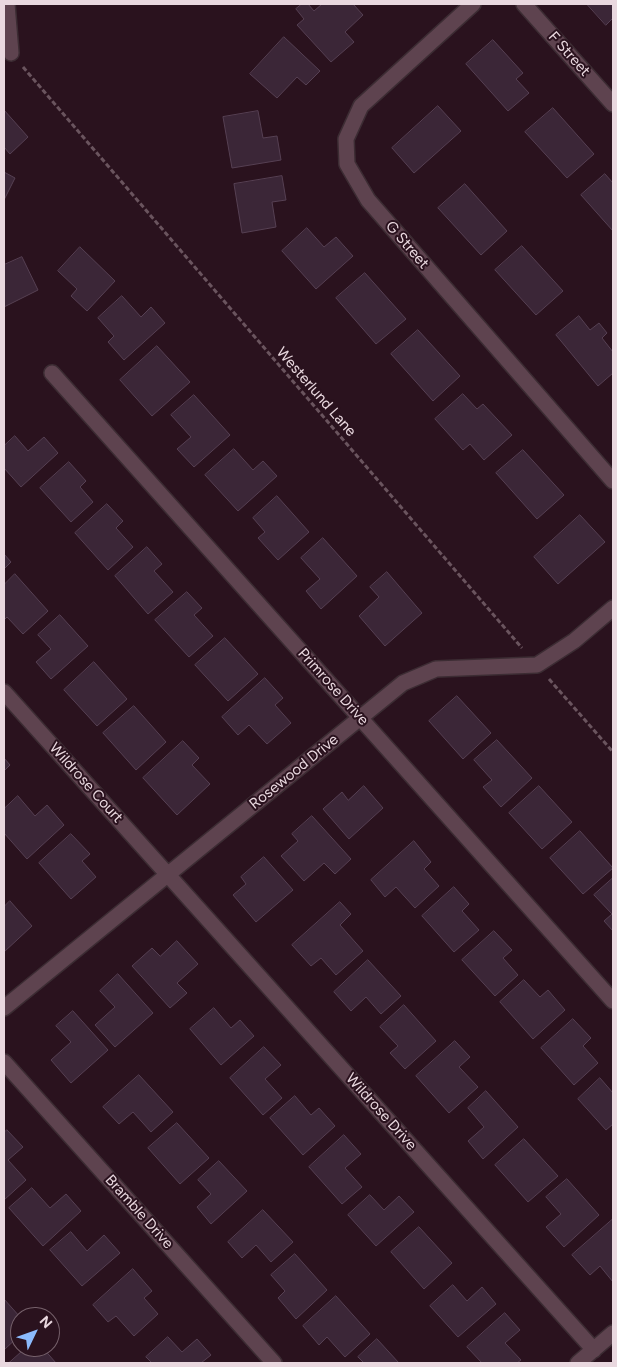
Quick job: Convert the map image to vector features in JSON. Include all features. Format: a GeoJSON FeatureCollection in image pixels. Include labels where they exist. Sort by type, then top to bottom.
{"type":"FeatureCollection","features":[{"type":"Feature","properties":{"kind":"street"},"geometry":{"type":"LineString","coordinates":[[7,4],[11,53]]}},
{"type":"Feature","properties":{"kind":"street","name":"G Street"},"geometry":{"type":"LineString","coordinates":[[473,4],[361,106],[346,139],[347,164],[368,200],[613,481]]}},
{"type":"Feature","properties":{"kind":"street","name":"F Street"},"geometry":{"type":"LineString","coordinates":[[524,4],[613,104]]}},
{"type":"Feature","properties":{"kind":"street","name":"Primrose Drive"},"geometry":{"type":"LineString","coordinates":[[52,373],[613,1001]]}},
{"type":"Feature","properties":{"kind":"street"},"geometry":{"type":"LineString","coordinates":[[537,666],[574,641],[613,608]]}},
{"type":"Feature","properties":{"kind":"street","name":"Rosewood Drive"},"geometry":{"type":"LineString","coordinates":[[4,1008],[403,683],[436,669],[537,666]]}},
{"type":"Feature","properties":{"kind":"street","name":"Wildrose Court"},"geometry":{"type":"LineString","coordinates":[[4,692],[168,874]]}},
{"type":"Feature","properties":{"kind":"street","name":"Wildrose Drive"},"geometry":{"type":"LineString","coordinates":[[168,874],[594,1350]]}},
{"type":"Feature","properties":{"kind":"street","name":"Bramble Drive"},"geometry":{"type":"LineString","coordinates":[[4,1062],[274,1363]]}},
{"type":"Feature","properties":{"kind":"street"},"geometry":{"type":"LineString","coordinates":[[578,1363],[613,1333]]}},
{"type":"Feature","properties":{"kind":"path","name":"Westerlund Lane"},"geometry":{"type":"LineString","coordinates":[[11,53],[613,752]]}},
{"type":"Feature","properties":{"kind":"building"},"geometry":{"type":"Polygon","coordinates":[[[302,4],[308,4],[314,11],[322,4],[353,4],[363,15],[345,32],[354,42],[331,62],[297,25],[304,19],[296,9],[302,4]]]}},
{"type":"Feature","properties":{"kind":"building"},"geometry":{"type":"Polygon","coordinates":[[[587,4],[613,4],[613,18],[606,25],[587,4]]]}},
{"type":"Feature","properties":{"kind":"building"},"geometry":{"type":"Polygon","coordinates":[[[284,37],[320,71],[306,85],[297,77],[277,98],[250,74],[284,37]]]}},
{"type":"Feature","properties":{"kind":"building"},"geometry":{"type":"Polygon","coordinates":[[[493,40],[523,73],[516,79],[529,93],[508,111],[466,64],[493,40]]]}},
{"type":"Feature","properties":{"kind":"building"},"geometry":{"type":"Polygon","coordinates":[[[438,106],[461,131],[414,173],[392,148],[438,106]]]}},
{"type":"Feature","properties":{"kind":"building"},"geometry":{"type":"Polygon","coordinates":[[[553,108],[594,154],[567,178],[525,132],[553,108]]]}},
{"type":"Feature","properties":{"kind":"building"},"geometry":{"type":"Polygon","coordinates":[[[4,110],[28,137],[10,154],[4,147],[4,110]]]}},
{"type":"Feature","properties":{"kind":"building"},"geometry":{"type":"Polygon","coordinates":[[[258,111],[263,138],[277,136],[281,160],[232,168],[223,117],[258,111]]]}},
{"type":"Feature","properties":{"kind":"building"},"geometry":{"type":"Polygon","coordinates":[[[4,172],[15,178],[4,200],[4,172]]]}},
{"type":"Feature","properties":{"kind":"building"},"geometry":{"type":"Polygon","coordinates":[[[605,174],[613,183],[613,231],[581,195],[605,174]]]}},
{"type":"Feature","properties":{"kind":"building"},"geometry":{"type":"Polygon","coordinates":[[[282,176],[286,200],[272,202],[276,227],[242,233],[234,184],[282,176]]]}},
{"type":"Feature","properties":{"kind":"building"},"geometry":{"type":"Polygon","coordinates":[[[465,184],[507,231],[481,255],[438,208],[465,184]]]}},
{"type":"Feature","properties":{"kind":"building"},"geometry":{"type":"Polygon","coordinates":[[[307,228],[324,247],[336,237],[353,256],[316,289],[282,251],[307,228]]]}},
{"type":"Feature","properties":{"kind":"building"},"geometry":{"type":"Polygon","coordinates":[[[522,246],[563,291],[536,315],[495,270],[522,246]]]}},
{"type":"Feature","properties":{"kind":"building"},"geometry":{"type":"Polygon","coordinates":[[[80,247],[115,281],[87,311],[71,296],[77,289],[58,271],[80,247]]]}},
{"type":"Feature","properties":{"kind":"building"},"geometry":{"type":"Polygon","coordinates":[[[22,257],[38,290],[4,307],[4,265],[22,257]]]}},
{"type":"Feature","properties":{"kind":"building"},"geometry":{"type":"Polygon","coordinates":[[[365,273],[406,319],[376,344],[336,298],[365,273]]]}},
{"type":"Feature","properties":{"kind":"building"},"geometry":{"type":"Polygon","coordinates":[[[122,296],[141,317],[151,307],[165,323],[124,360],[108,342],[114,336],[98,318],[122,296]]]}},
{"type":"Feature","properties":{"kind":"building"},"geometry":{"type":"Polygon","coordinates":[[[579,316],[590,330],[599,323],[607,333],[602,338],[613,352],[613,373],[598,386],[556,335],[579,316]]]}},
{"type":"Feature","properties":{"kind":"building"},"geometry":{"type":"Polygon","coordinates":[[[418,330],[460,376],[433,401],[391,354],[418,330]]]}},
{"type":"Feature","properties":{"kind":"building"},"geometry":{"type":"Polygon","coordinates":[[[157,346],[190,382],[152,416],[120,380],[157,346]]]}},
{"type":"Feature","properties":{"kind":"building"},"geometry":{"type":"Polygon","coordinates":[[[463,394],[477,409],[483,404],[512,435],[484,460],[470,444],[463,450],[435,419],[463,394]]]}},
{"type":"Feature","properties":{"kind":"building"},"geometry":{"type":"Polygon","coordinates":[[[194,395],[230,435],[194,467],[177,449],[191,437],[171,415],[194,395]]]}},
{"type":"Feature","properties":{"kind":"building"},"geometry":{"type":"Polygon","coordinates":[[[15,436],[28,451],[44,437],[58,453],[21,487],[4,468],[4,446],[15,436]]]}},
{"type":"Feature","properties":{"kind":"building"},"geometry":{"type":"Polygon","coordinates":[[[234,449],[253,470],[263,461],[277,476],[238,511],[205,475],[234,449]]]}},
{"type":"Feature","properties":{"kind":"building"},"geometry":{"type":"Polygon","coordinates":[[[523,450],[564,495],[537,519],[496,473],[523,450]]]}},
{"type":"Feature","properties":{"kind":"building"},"geometry":{"type":"Polygon","coordinates":[[[69,462],[86,481],[80,487],[93,502],[71,522],[40,488],[69,462]]]}},
{"type":"Feature","properties":{"kind":"building"},"geometry":{"type":"Polygon","coordinates":[[[277,496],[309,532],[278,560],[258,538],[265,532],[253,518],[277,496]]]}},
{"type":"Feature","properties":{"kind":"building"},"geometry":{"type":"Polygon","coordinates":[[[107,504],[123,521],[116,528],[133,547],[108,570],[75,533],[107,504]]]}},
{"type":"Feature","properties":{"kind":"building"},"geometry":{"type":"Polygon","coordinates":[[[580,515],[605,542],[558,584],[534,557],[580,515]]]}},
{"type":"Feature","properties":{"kind":"building"},"geometry":{"type":"Polygon","coordinates":[[[323,538],[357,576],[321,609],[306,591],[320,579],[301,558],[323,538]]]}},
{"type":"Feature","properties":{"kind":"building"},"geometry":{"type":"Polygon","coordinates":[[[147,547],[162,564],[154,571],[173,592],[148,614],[115,576],[147,547]]]}},
{"type":"Feature","properties":{"kind":"building"},"geometry":{"type":"Polygon","coordinates":[[[4,554],[11,562],[4,569],[4,554]]]}},
{"type":"Feature","properties":{"kind":"building"},"geometry":{"type":"Polygon","coordinates":[[[387,572],[422,613],[385,646],[359,616],[379,597],[370,587],[387,572]]]}},
{"type":"Feature","properties":{"kind":"building"},"geometry":{"type":"Polygon","coordinates":[[[15,574],[48,611],[23,634],[7,617],[4,620],[4,585],[15,574]]]}},
{"type":"Feature","properties":{"kind":"building"},"geometry":{"type":"Polygon","coordinates":[[[187,592],[202,608],[194,615],[213,636],[189,657],[155,620],[187,592]]]}},
{"type":"Feature","properties":{"kind":"building"},"geometry":{"type":"Polygon","coordinates":[[[60,615],[88,646],[51,679],[36,662],[51,649],[38,635],[60,615]]]}},
{"type":"Feature","properties":{"kind":"building"},"geometry":{"type":"Polygon","coordinates":[[[225,638],[258,674],[228,701],[195,665],[225,638]]]}},
{"type":"Feature","properties":{"kind":"building"},"geometry":{"type":"Polygon","coordinates":[[[94,662],[127,699],[97,726],[64,690],[94,662]]]}},
{"type":"Feature","properties":{"kind":"building"},"geometry":{"type":"Polygon","coordinates":[[[265,678],[283,698],[275,705],[291,723],[267,744],[249,725],[238,735],[222,717],[265,678]]]}},
{"type":"Feature","properties":{"kind":"building"},"geometry":{"type":"Polygon","coordinates":[[[457,696],[491,733],[463,759],[429,721],[457,696]]]}},
{"type":"Feature","properties":{"kind":"building"},"geometry":{"type":"Polygon","coordinates":[[[134,706],[166,742],[136,770],[103,733],[134,706]]]}},
{"type":"Feature","properties":{"kind":"building"},"geometry":{"type":"Polygon","coordinates":[[[497,740],[532,778],[501,807],[483,787],[492,780],[474,760],[497,740]]]}},
{"type":"Feature","properties":{"kind":"building"},"geometry":{"type":"Polygon","coordinates":[[[183,741],[199,758],[192,765],[210,784],[177,815],[143,778],[183,741]]]}},
{"type":"Feature","properties":{"kind":"building"},"geometry":{"type":"Polygon","coordinates":[[[4,758],[10,765],[4,771],[4,758]]]}},
{"type":"Feature","properties":{"kind":"building"},"geometry":{"type":"Polygon","coordinates":[[[364,786],[383,808],[349,839],[323,809],[342,792],[348,800],[364,786]]]}},
{"type":"Feature","properties":{"kind":"building"},"geometry":{"type":"Polygon","coordinates":[[[539,786],[572,822],[542,849],[509,813],[539,786]]]}},
{"type":"Feature","properties":{"kind":"building"},"geometry":{"type":"Polygon","coordinates":[[[18,796],[35,816],[47,805],[64,825],[27,859],[4,833],[4,809],[18,796]]]}},
{"type":"Feature","properties":{"kind":"building"},"geometry":{"type":"Polygon","coordinates":[[[312,816],[351,859],[335,874],[324,863],[304,881],[281,856],[298,841],[292,834],[312,816]]]}},
{"type":"Feature","properties":{"kind":"building"},"geometry":{"type":"Polygon","coordinates":[[[580,831],[613,868],[583,894],[550,858],[580,831]]]}},
{"type":"Feature","properties":{"kind":"building"},"geometry":{"type":"Polygon","coordinates":[[[71,834],[90,854],[82,861],[96,877],[71,899],[39,863],[71,834]]]}},
{"type":"Feature","properties":{"kind":"building"},"geometry":{"type":"Polygon","coordinates":[[[414,841],[431,862],[424,869],[439,886],[415,908],[396,887],[385,897],[371,880],[414,841]]]}},
{"type":"Feature","properties":{"kind":"building"},"geometry":{"type":"Polygon","coordinates":[[[264,857],[293,890],[256,922],[233,895],[246,884],[241,877],[264,857]]]}},
{"type":"Feature","properties":{"kind":"building"},"geometry":{"type":"Polygon","coordinates":[[[613,878],[613,931],[604,921],[612,914],[594,895],[613,878]]]}},
{"type":"Feature","properties":{"kind":"building"},"geometry":{"type":"Polygon","coordinates":[[[454,887],[469,904],[462,911],[479,930],[454,952],[422,916],[454,887]]]}},
{"type":"Feature","properties":{"kind":"building"},"geometry":{"type":"Polygon","coordinates":[[[10,901],[32,926],[4,952],[4,907],[10,901]]]}},
{"type":"Feature","properties":{"kind":"building"},"geometry":{"type":"Polygon","coordinates":[[[340,902],[351,914],[340,925],[363,951],[336,975],[321,958],[311,966],[292,945],[340,902]]]}},
{"type":"Feature","properties":{"kind":"building"},"geometry":{"type":"Polygon","coordinates":[[[494,931],[512,950],[503,958],[518,975],[495,996],[462,960],[494,931]]]}},
{"type":"Feature","properties":{"kind":"building"},"geometry":{"type":"Polygon","coordinates":[[[177,941],[198,964],[177,983],[187,993],[170,1008],[132,966],[152,948],[160,956],[177,941]]]}},
{"type":"Feature","properties":{"kind":"building"},"geometry":{"type":"Polygon","coordinates":[[[368,960],[401,996],[381,1014],[366,997],[351,1011],[334,992],[368,960]]]}},
{"type":"Feature","properties":{"kind":"building"},"geometry":{"type":"Polygon","coordinates":[[[118,974],[153,1013],[115,1047],[95,1025],[115,1007],[100,991],[118,974]]]}},
{"type":"Feature","properties":{"kind":"building"},"geometry":{"type":"Polygon","coordinates":[[[524,980],[540,997],[548,990],[565,1010],[533,1039],[500,1002],[524,980]]]}},
{"type":"Feature","properties":{"kind":"building"},"geometry":{"type":"Polygon","coordinates":[[[404,1005],[436,1041],[405,1069],[390,1053],[398,1046],[380,1027],[404,1005]]]}},
{"type":"Feature","properties":{"kind":"building"},"geometry":{"type":"Polygon","coordinates":[[[214,1008],[231,1028],[240,1020],[254,1036],[221,1065],[190,1029],[214,1008]]]}},
{"type":"Feature","properties":{"kind":"building"},"geometry":{"type":"Polygon","coordinates":[[[73,1011],[108,1050],[71,1083],[51,1060],[71,1042],[56,1026],[73,1011]]]}},
{"type":"Feature","properties":{"kind":"building"},"geometry":{"type":"Polygon","coordinates":[[[573,1019],[591,1038],[583,1046],[598,1063],[574,1085],[541,1048],[573,1019]]]}},
{"type":"Feature","properties":{"kind":"building"},"geometry":{"type":"Polygon","coordinates":[[[455,1041],[470,1057],[459,1067],[478,1087],[449,1113],[416,1076],[455,1041]]]}},
{"type":"Feature","properties":{"kind":"building"},"geometry":{"type":"Polygon","coordinates":[[[264,1047],[281,1065],[265,1079],[282,1098],[263,1115],[230,1078],[264,1047]]]}},
{"type":"Feature","properties":{"kind":"building"},"geometry":{"type":"Polygon","coordinates":[[[139,1075],[173,1112],[151,1132],[133,1112],[119,1124],[103,1107],[139,1075]]]}},
{"type":"Feature","properties":{"kind":"building"},"geometry":{"type":"Polygon","coordinates":[[[600,1078],[613,1093],[613,1124],[606,1130],[578,1099],[600,1078]]]}},
{"type":"Feature","properties":{"kind":"building"},"geometry":{"type":"Polygon","coordinates":[[[486,1091],[518,1127],[483,1159],[468,1141],[484,1127],[468,1108],[486,1091]]]}},
{"type":"Feature","properties":{"kind":"building"},"geometry":{"type":"Polygon","coordinates":[[[295,1096],[311,1115],[319,1108],[335,1126],[303,1155],[270,1118],[295,1096]]]}},
{"type":"Feature","properties":{"kind":"building"},"geometry":{"type":"Polygon","coordinates":[[[177,1123],[209,1158],[180,1184],[148,1148],[177,1123]]]}},
{"type":"Feature","properties":{"kind":"building"},"geometry":{"type":"Polygon","coordinates":[[[7,1130],[23,1147],[8,1160],[26,1180],[4,1200],[4,1133],[7,1130]]]}},
{"type":"Feature","properties":{"kind":"building"},"geometry":{"type":"Polygon","coordinates":[[[344,1135],[361,1154],[345,1168],[362,1187],[342,1204],[309,1167],[344,1135]]]}},
{"type":"Feature","properties":{"kind":"building"},"geometry":{"type":"Polygon","coordinates":[[[524,1139],[558,1176],[528,1202],[495,1165],[524,1139]]]}},
{"type":"Feature","properties":{"kind":"building"},"geometry":{"type":"Polygon","coordinates":[[[219,1161],[247,1191],[211,1224],[197,1207],[211,1194],[198,1180],[219,1161]]]}},
{"type":"Feature","properties":{"kind":"building"},"geometry":{"type":"Polygon","coordinates":[[[567,1179],[599,1215],[564,1247],[546,1227],[561,1214],[546,1197],[567,1179]]]}},
{"type":"Feature","properties":{"kind":"building"},"geometry":{"type":"Polygon","coordinates":[[[32,1188],[50,1208],[66,1194],[81,1211],[43,1246],[9,1208],[32,1188]]]}},
{"type":"Feature","properties":{"kind":"building"},"geometry":{"type":"Polygon","coordinates":[[[370,1195],[384,1210],[399,1196],[414,1212],[376,1246],[348,1215],[370,1195]]]}},
{"type":"Feature","properties":{"kind":"building"},"geometry":{"type":"Polygon","coordinates":[[[263,1210],[293,1242],[271,1262],[256,1245],[242,1258],[228,1242],[263,1210]]]}},
{"type":"Feature","properties":{"kind":"building"},"geometry":{"type":"Polygon","coordinates":[[[613,1219],[613,1282],[600,1266],[590,1275],[572,1255],[613,1219]]]}},
{"type":"Feature","properties":{"kind":"building"},"geometry":{"type":"Polygon","coordinates":[[[419,1227],[452,1263],[424,1289],[391,1252],[419,1227]]]}},
{"type":"Feature","properties":{"kind":"building"},"geometry":{"type":"Polygon","coordinates":[[[71,1232],[87,1251],[104,1235],[120,1253],[82,1286],[50,1250],[71,1232]]]}},
{"type":"Feature","properties":{"kind":"building"},"geometry":{"type":"Polygon","coordinates":[[[295,1254],[327,1290],[296,1319],[278,1298],[285,1291],[271,1275],[295,1254]]]}},
{"type":"Feature","properties":{"kind":"building"},"geometry":{"type":"Polygon","coordinates":[[[133,1269],[152,1291],[144,1298],[158,1314],[134,1336],[116,1316],[108,1322],[93,1305],[133,1269]]]}},
{"type":"Feature","properties":{"kind":"building"},"geometry":{"type":"Polygon","coordinates":[[[453,1285],[467,1301],[482,1287],[496,1304],[458,1337],[430,1306],[453,1285]]]}},
{"type":"Feature","properties":{"kind":"building"},"geometry":{"type":"Polygon","coordinates":[[[336,1296],[370,1334],[345,1357],[327,1337],[319,1345],[303,1326],[336,1296]]]}},
{"type":"Feature","properties":{"kind":"building"},"geometry":{"type":"Polygon","coordinates":[[[4,1299],[11,1307],[10,1344],[4,1350],[4,1299]]]}},
{"type":"Feature","properties":{"kind":"building"},"geometry":{"type":"Polygon","coordinates":[[[505,1313],[520,1330],[505,1343],[521,1360],[517,1363],[482,1363],[467,1347],[505,1313]]]}},
{"type":"Feature","properties":{"kind":"building"},"geometry":{"type":"Polygon","coordinates":[[[168,1337],[182,1352],[197,1339],[211,1355],[201,1363],[152,1363],[146,1357],[168,1337]]]}},
{"type":"Feature","properties":{"kind":"building"},"geometry":{"type":"Polygon","coordinates":[[[377,1339],[399,1363],[364,1363],[358,1357],[377,1339]]]}},
{"type":"Feature","properties":{"kind":"building"},"geometry":{"type":"Polygon","coordinates":[[[16,1357],[51,1357],[56,1363],[9,1363],[16,1357]]]}}]}
